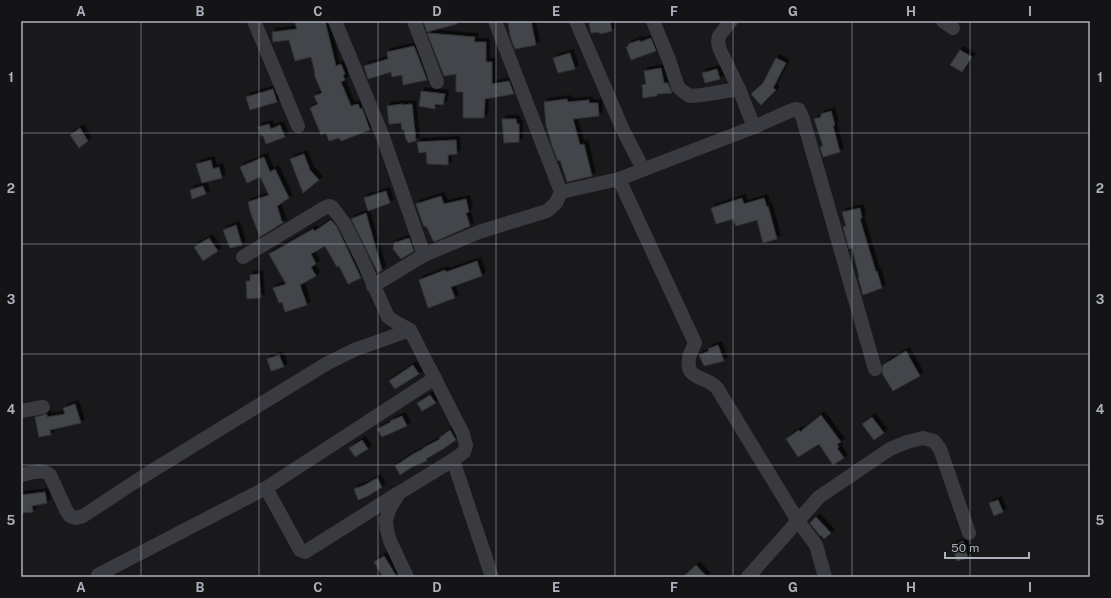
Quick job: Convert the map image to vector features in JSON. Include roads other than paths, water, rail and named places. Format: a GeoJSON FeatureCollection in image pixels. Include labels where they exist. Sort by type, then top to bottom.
{"type":"FeatureCollection","features":[{"type":"Feature","properties":{"kind":"street"},"geometry":{"type":"LineString","coordinates":[[254,21],[298,126]]}},
{"type":"Feature","properties":{"kind":"street"},"geometry":{"type":"LineString","coordinates":[[335,21],[383,137],[424,255]]}},
{"type":"Feature","properties":{"kind":"street"},"geometry":{"type":"LineString","coordinates":[[414,21],[437,82]]}},
{"type":"Feature","properties":{"kind":"street"},"geometry":{"type":"LineString","coordinates":[[373,286],[424,255],[479,232],[547,211],[556,204],[561,192],[495,21]]}},
{"type":"Feature","properties":{"kind":"street"},"geometry":{"type":"LineString","coordinates":[[576,21],[624,130],[643,169]]}},
{"type":"Feature","properties":{"kind":"street"},"geometry":{"type":"LineString","coordinates":[[652,21],[669,60],[678,87],[684,93],[690,96],[739,89]]}},
{"type":"Feature","properties":{"kind":"street"},"geometry":{"type":"LineString","coordinates":[[730,21],[719,36],[718,42],[720,50],[739,89],[754,127]]}},
{"type":"Feature","properties":{"kind":"street"},"geometry":{"type":"LineString","coordinates":[[561,192],[619,179],[754,127],[796,109],[801,113],[875,369]]}},
{"type":"Feature","properties":{"kind":"street"},"geometry":{"type":"LineString","coordinates":[[619,179],[695,343],[689,360],[689,367],[692,373],[696,377],[709,381],[716,388],[798,521],[816,545],[825,577]]}},
{"type":"Feature","properties":{"kind":"street"},"geometry":{"type":"LineString","coordinates":[[243,257],[318,212],[329,206],[332,207],[344,223],[388,317],[410,330],[466,441],[466,449],[464,452],[453,460],[305,552],[300,550],[266,488]]}},
{"type":"Feature","properties":{"kind":"street"},"geometry":{"type":"LineString","coordinates":[[21,475],[39,472],[48,473],[70,516],[76,518],[83,516],[147,474],[326,364],[354,350],[410,330]]}},
{"type":"Feature","properties":{"kind":"street"},"geometry":{"type":"LineString","coordinates":[[98,575],[266,488],[435,378]]}},
{"type":"Feature","properties":{"kind":"street"},"geometry":{"type":"LineString","coordinates":[[21,411],[43,407]]}},
{"type":"Feature","properties":{"kind":"street"},"geometry":{"type":"LineString","coordinates":[[748,577],[819,496],[890,449],[907,442],[923,438],[934,441],[945,458],[969,533]]}},
{"type":"Feature","properties":{"kind":"street"},"geometry":{"type":"LineString","coordinates":[[453,460],[492,577]]}},
{"type":"Feature","properties":{"kind":"street"},"geometry":{"type":"LineString","coordinates":[[399,493],[389,510],[386,520],[390,541],[407,577]]}}]}
